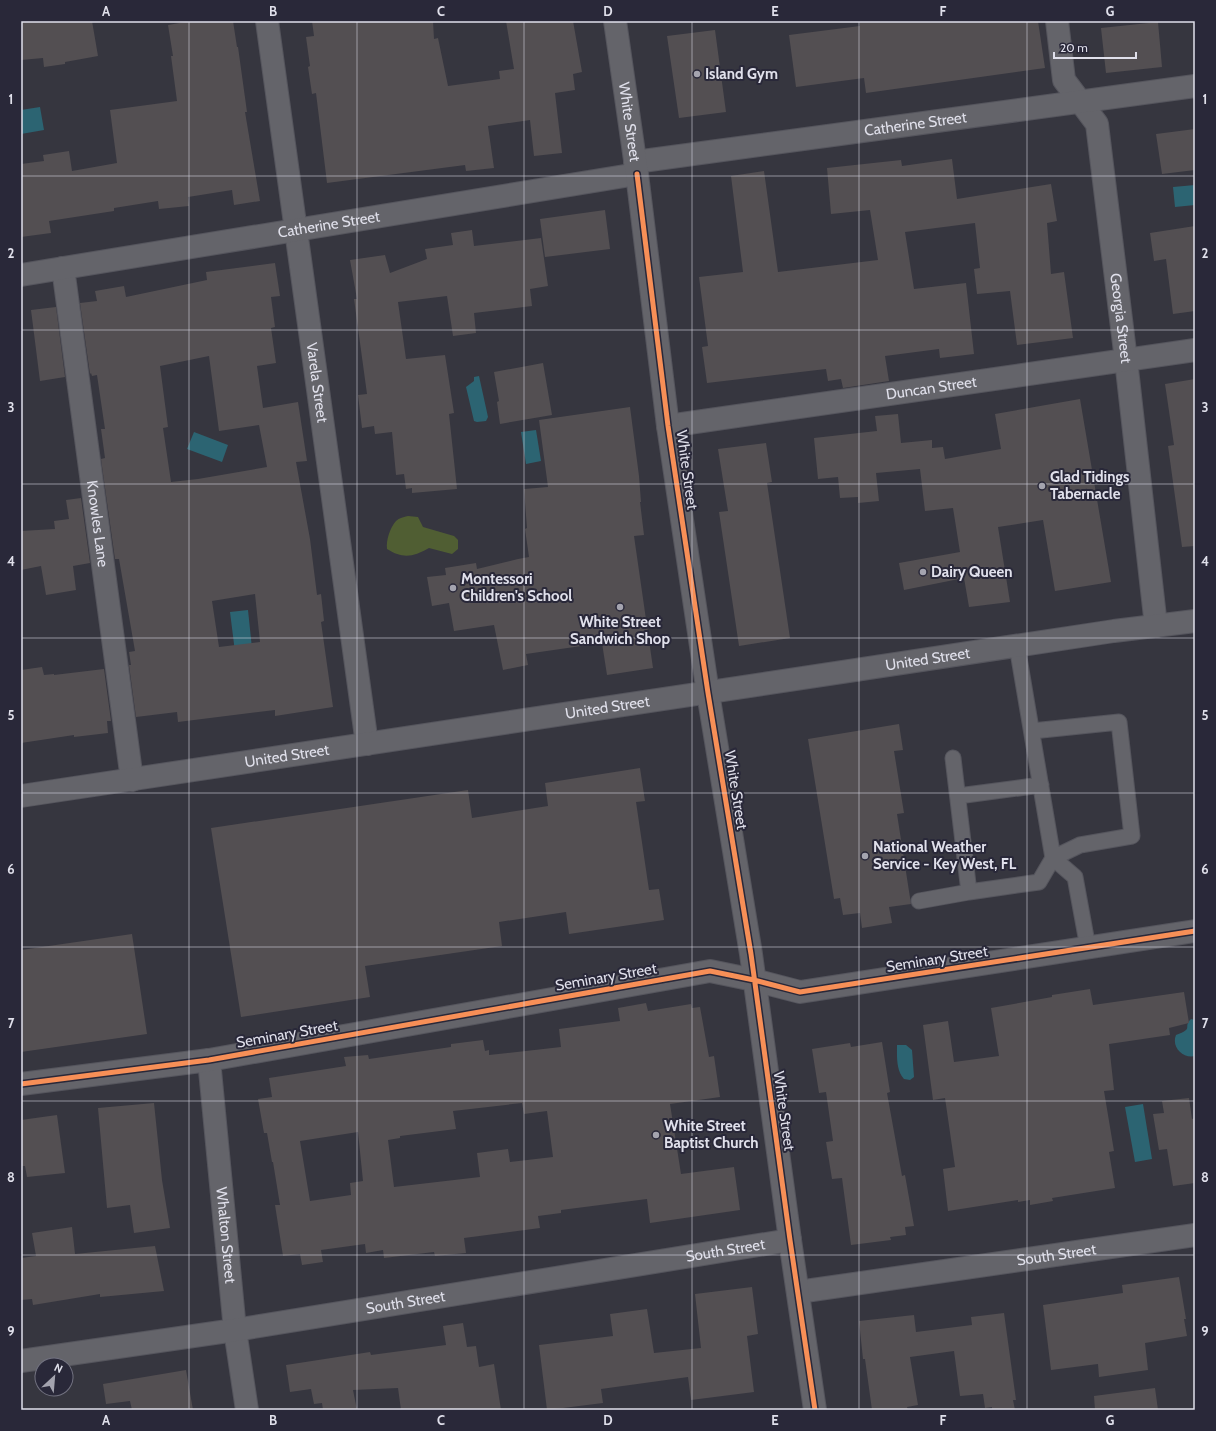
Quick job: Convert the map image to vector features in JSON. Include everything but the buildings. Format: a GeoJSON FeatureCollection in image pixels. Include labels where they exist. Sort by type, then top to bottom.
{"type":"FeatureCollection","features":[{"type":"Feature","properties":{"kind":"street","name":"Varela Street"},"geometry":{"type":"LineString","coordinates":[[267,21],[367,744]]}},
{"type":"Feature","properties":{"kind":"street","name":"White Street"},"geometry":{"type":"LineString","coordinates":[[616,21],[668,426],[708,692],[751,954],[815,1410]]}},
{"type":"Feature","properties":{"kind":"street","name":"Georgia Street"},"geometry":{"type":"LineString","coordinates":[[1057,21],[1064,80],[1097,124],[1126,360],[1156,626]]}},
{"type":"Feature","properties":{"kind":"street","name":"Catherine Street"},"geometry":{"type":"LineString","coordinates":[[21,275],[296,229],[636,168],[1195,86]]}},
{"type":"Feature","properties":{"kind":"street","name":"Knowles Lane"},"geometry":{"type":"LineString","coordinates":[[63,268],[132,780]]}},
{"type":"Feature","properties":{"kind":"street","name":"Duncan Street"},"geometry":{"type":"LineString","coordinates":[[668,426],[1195,350]]}},
{"type":"Feature","properties":{"kind":"street","name":"United Street"},"geometry":{"type":"LineString","coordinates":[[21,796],[708,692],[1195,621]]}},
{"type":"Feature","properties":{"kind":"street","name":"Seminary Street"},"geometry":{"type":"LineString","coordinates":[[21,1084],[209,1060],[710,971],[754,980],[800,992],[1195,931]]}},
{"type":"Feature","properties":{"kind":"street","name":"Whalton Street"},"geometry":{"type":"LineString","coordinates":[[209,1060],[235,1330],[247,1410]]}},
{"type":"Feature","properties":{"kind":"street","name":"South Street"},"geometry":{"type":"LineString","coordinates":[[798,1292],[1195,1235]]}},
{"type":"Feature","properties":{"kind":"street","name":"South Street"},"geometry":{"type":"LineString","coordinates":[[21,1361],[235,1330],[790,1240]]}},
{"type":"Feature","properties":{"kind":"lane"},"geometry":{"type":"LineString","coordinates":[[1018,646],[1053,858],[1075,877],[1088,948]]}},
{"type":"Feature","properties":{"kind":"lane"},"geometry":{"type":"LineString","coordinates":[[919,901],[1039,882],[1053,858],[1080,845],[1132,836],[1119,722],[1032,731]]}},
{"type":"Feature","properties":{"kind":"lane"},"geometry":{"type":"LineString","coordinates":[[953,758],[969,892]]}},
{"type":"Feature","properties":{"kind":"lane"},"geometry":{"type":"LineString","coordinates":[[958,796],[1041,785]]}},
{"type":"Feature","properties":{"kind":"green space"},"geometry":{"type":"Polygon","coordinates":[[[408,516],[418,517],[423,527],[454,536],[458,540],[458,549],[452,554],[429,548],[408,556],[398,554],[387,549],[388,538],[394,524],[399,519],[408,516]]]}},
{"type":"Feature","properties":{"kind":"water"},"geometry":{"type":"Polygon","coordinates":[[[40,107],[44,130],[21,134],[21,110],[40,107]]]}},
{"type":"Feature","properties":{"kind":"water"},"geometry":{"type":"Polygon","coordinates":[[[1195,185],[1195,205],[1175,207],[1173,187],[1195,185]]]}},
{"type":"Feature","properties":{"kind":"water"},"geometry":{"type":"Polygon","coordinates":[[[479,376],[488,417],[486,421],[477,422],[474,421],[466,387],[474,381],[474,377],[479,376]]]}},
{"type":"Feature","properties":{"kind":"water"},"geometry":{"type":"Polygon","coordinates":[[[536,430],[541,461],[526,464],[521,432],[536,430]]]}},
{"type":"Feature","properties":{"kind":"water"},"geometry":{"type":"Polygon","coordinates":[[[194,432],[228,445],[222,462],[187,449],[194,432]]]}},
{"type":"Feature","properties":{"kind":"water"},"geometry":{"type":"Polygon","coordinates":[[[248,610],[253,658],[236,660],[230,612],[248,610]]]}},
{"type":"Feature","properties":{"kind":"water"},"geometry":{"type":"Polygon","coordinates":[[[1191,1019],[1195,1020],[1195,1056],[1186,1056],[1177,1048],[1175,1039],[1176,1035],[1187,1029],[1191,1019]]]}},
{"type":"Feature","properties":{"kind":"water"},"geometry":{"type":"Polygon","coordinates":[[[897,1045],[906,1045],[912,1050],[914,1077],[910,1080],[904,1079],[901,1075],[898,1063],[897,1045]]]}},
{"type":"Feature","properties":{"kind":"water"},"geometry":{"type":"Polygon","coordinates":[[[1143,1104],[1152,1159],[1135,1162],[1125,1107],[1143,1104]]]}},
{"type":"Feature","properties":{"kind":"cycle path"},"geometry":{"type":"LineString","coordinates":[[637,174],[668,426],[708,693],[751,954],[815,1410]]}},
{"type":"Feature","properties":{"kind":"cycle path"},"geometry":{"type":"LineString","coordinates":[[21,1084],[209,1060],[710,971],[754,980],[800,992],[1195,931]]}},
{"type":"Feature","properties":{"kind":"place","name":"Island Gym"},"geometry":{"type":"Point","coordinates":[697,74]}},
{"type":"Feature","properties":{"kind":"place","name":"Glad Tidings Tabernacle"},"geometry":{"type":"Point","coordinates":[1042,486]}},
{"type":"Feature","properties":{"kind":"place","name":"Dairy Queen"},"geometry":{"type":"Point","coordinates":[923,572]}},
{"type":"Feature","properties":{"kind":"place","name":"Montessori Children's School"},"geometry":{"type":"Point","coordinates":[453,588]}},
{"type":"Feature","properties":{"kind":"place","name":"White Street Sandwich Shop"},"geometry":{"type":"Point","coordinates":[620,607]}},
{"type":"Feature","properties":{"kind":"place","name":"National Weather Service - Key West, FL"},"geometry":{"type":"Point","coordinates":[865,856]}},
{"type":"Feature","properties":{"kind":"place","name":"White Street Baptist Church"},"geometry":{"type":"Point","coordinates":[656,1135]}}]}
